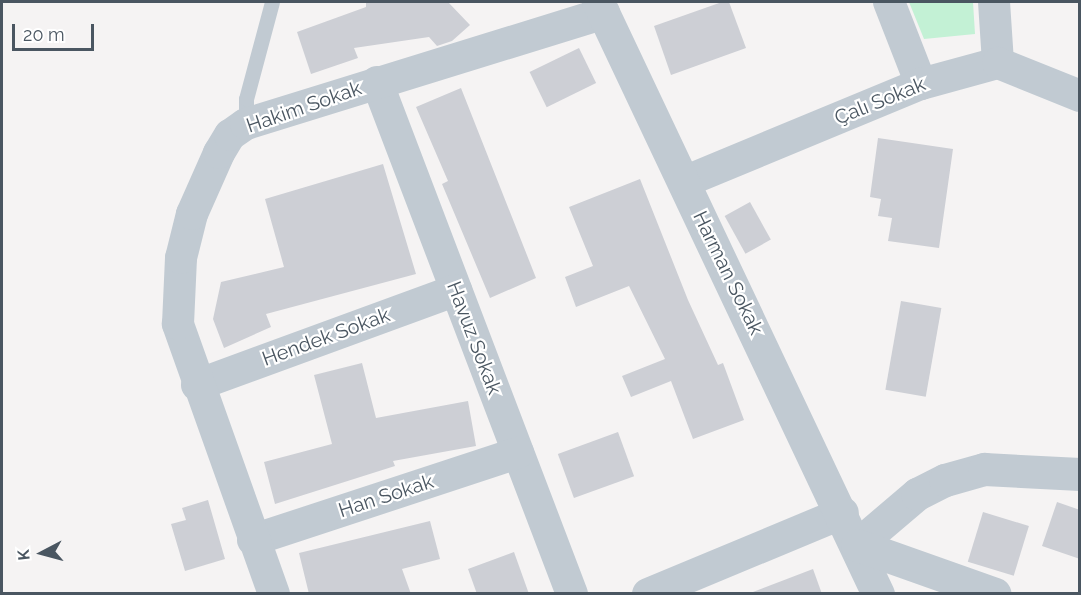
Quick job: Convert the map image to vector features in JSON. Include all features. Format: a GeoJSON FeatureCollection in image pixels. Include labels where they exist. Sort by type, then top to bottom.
{"type":"FeatureCollection","features":[{"type":"Feature","properties":{"kind":"street"},"geometry":{"type":"LineString","coordinates":[[889,2],[921,84]]}},
{"type":"Feature","properties":{"kind":"street"},"geometry":{"type":"LineString","coordinates":[[994,2],[998,63],[1080,96]]}},
{"type":"Feature","properties":{"kind":"street","name":"Hakim Sokak"},"geometry":{"type":"LineString","coordinates":[[274,594],[196,385],[178,324],[181,258],[207,175],[230,135],[246,124],[601,7]]}},
{"type":"Feature","properties":{"kind":"street","name":"Harman Sokak"},"geometry":{"type":"LineString","coordinates":[[601,7],[843,513],[878,594]]}},
{"type":"Feature","properties":{"kind":"street","name":"Çalı Sokak"},"geometry":{"type":"LineString","coordinates":[[684,182],[921,84],[998,63]]}},
{"type":"Feature","properties":{"kind":"street","name":"Havuz Sokak"},"geometry":{"type":"LineString","coordinates":[[377,82],[572,594]]}},
{"type":"Feature","properties":{"kind":"street","name":"Hendek Sokak"},"geometry":{"type":"LineString","coordinates":[[196,385],[456,290]]}},
{"type":"Feature","properties":{"kind":"street","name":"Han Sokak"},"geometry":{"type":"LineString","coordinates":[[253,540],[518,453]]}},
{"type":"Feature","properties":{"kind":"street"},"geometry":{"type":"LineString","coordinates":[[857,545],[917,494],[945,480],[984,469],[1080,474]]}},
{"type":"Feature","properties":{"kind":"street"},"geometry":{"type":"LineString","coordinates":[[648,594],[843,513]]}},
{"type":"Feature","properties":{"kind":"street"},"geometry":{"type":"LineString","coordinates":[[857,545],[995,594]]}},
{"type":"Feature","properties":{"kind":"lane"},"geometry":{"type":"LineString","coordinates":[[246,124],[246,99],[272,2]]}},
{"type":"Feature","properties":{"kind":"green space"},"geometry":{"type":"Polygon","coordinates":[[[909,2],[973,2],[975,34],[924,39],[909,2]]]}},
{"type":"Feature","properties":{"kind":"building"},"geometry":{"type":"Polygon","coordinates":[[[366,2],[448,2],[470,25],[452,41],[437,46],[429,37],[354,48],[358,58],[311,74],[297,32],[366,7],[366,2]]]}},
{"type":"Feature","properties":{"kind":"building"},"geometry":{"type":"Polygon","coordinates":[[[722,2],[729,2],[746,48],[671,75],[654,26],[722,2]]]}},
{"type":"Feature","properties":{"kind":"building"},"geometry":{"type":"Polygon","coordinates":[[[579,48],[596,83],[547,107],[530,72],[579,48]]]}},
{"type":"Feature","properties":{"kind":"building"},"geometry":{"type":"Polygon","coordinates":[[[461,88],[536,278],[490,298],[442,184],[448,181],[416,107],[461,88]]]}},
{"type":"Feature","properties":{"kind":"building"},"geometry":{"type":"Polygon","coordinates":[[[878,138],[953,149],[939,248],[888,241],[892,218],[878,216],[881,199],[870,197],[878,138]]]}},
{"type":"Feature","properties":{"kind":"building"},"geometry":{"type":"Polygon","coordinates":[[[383,164],[416,274],[266,314],[271,327],[224,348],[213,319],[221,282],[284,267],[265,199],[383,164]]]}},
{"type":"Feature","properties":{"kind":"building"},"geometry":{"type":"Polygon","coordinates":[[[640,179],[688,300],[718,365],[723,363],[744,420],[693,439],[671,381],[631,397],[622,376],[665,359],[629,286],[576,307],[565,277],[593,266],[569,207],[640,179]]]}},
{"type":"Feature","properties":{"kind":"building"},"geometry":{"type":"Polygon","coordinates":[[[750,202],[771,240],[745,254],[725,216],[750,202]]]}},
{"type":"Feature","properties":{"kind":"building"},"geometry":{"type":"Polygon","coordinates":[[[901,301],[941,308],[926,397],[885,390],[901,301]]]}},
{"type":"Feature","properties":{"kind":"building"},"geometry":{"type":"Polygon","coordinates":[[[362,363],[376,418],[468,401],[476,446],[393,461],[395,466],[275,504],[264,462],[332,444],[314,375],[362,363]]]}},
{"type":"Feature","properties":{"kind":"building"},"geometry":{"type":"Polygon","coordinates":[[[618,432],[634,476],[574,498],[558,454],[618,432]]]}},
{"type":"Feature","properties":{"kind":"building"},"geometry":{"type":"Polygon","coordinates":[[[208,500],[225,559],[185,571],[171,524],[186,520],[182,508],[208,500]]]}},
{"type":"Feature","properties":{"kind":"building"},"geometry":{"type":"Polygon","coordinates":[[[1057,502],[1080,510],[1080,559],[1042,546],[1057,502]]]}},
{"type":"Feature","properties":{"kind":"building"},"geometry":{"type":"Polygon","coordinates":[[[983,512],[1029,526],[1014,576],[968,562],[983,512]]]}},
{"type":"Feature","properties":{"kind":"building"},"geometry":{"type":"Polygon","coordinates":[[[430,521],[440,559],[402,569],[411,594],[309,594],[299,553],[430,521]]]}},
{"type":"Feature","properties":{"kind":"building"},"geometry":{"type":"Polygon","coordinates":[[[514,552],[529,594],[477,594],[468,569],[514,552]]]}},
{"type":"Feature","properties":{"kind":"building"},"geometry":{"type":"Polygon","coordinates":[[[813,569],[822,594],[753,594],[753,592],[813,569]]]}}]}
